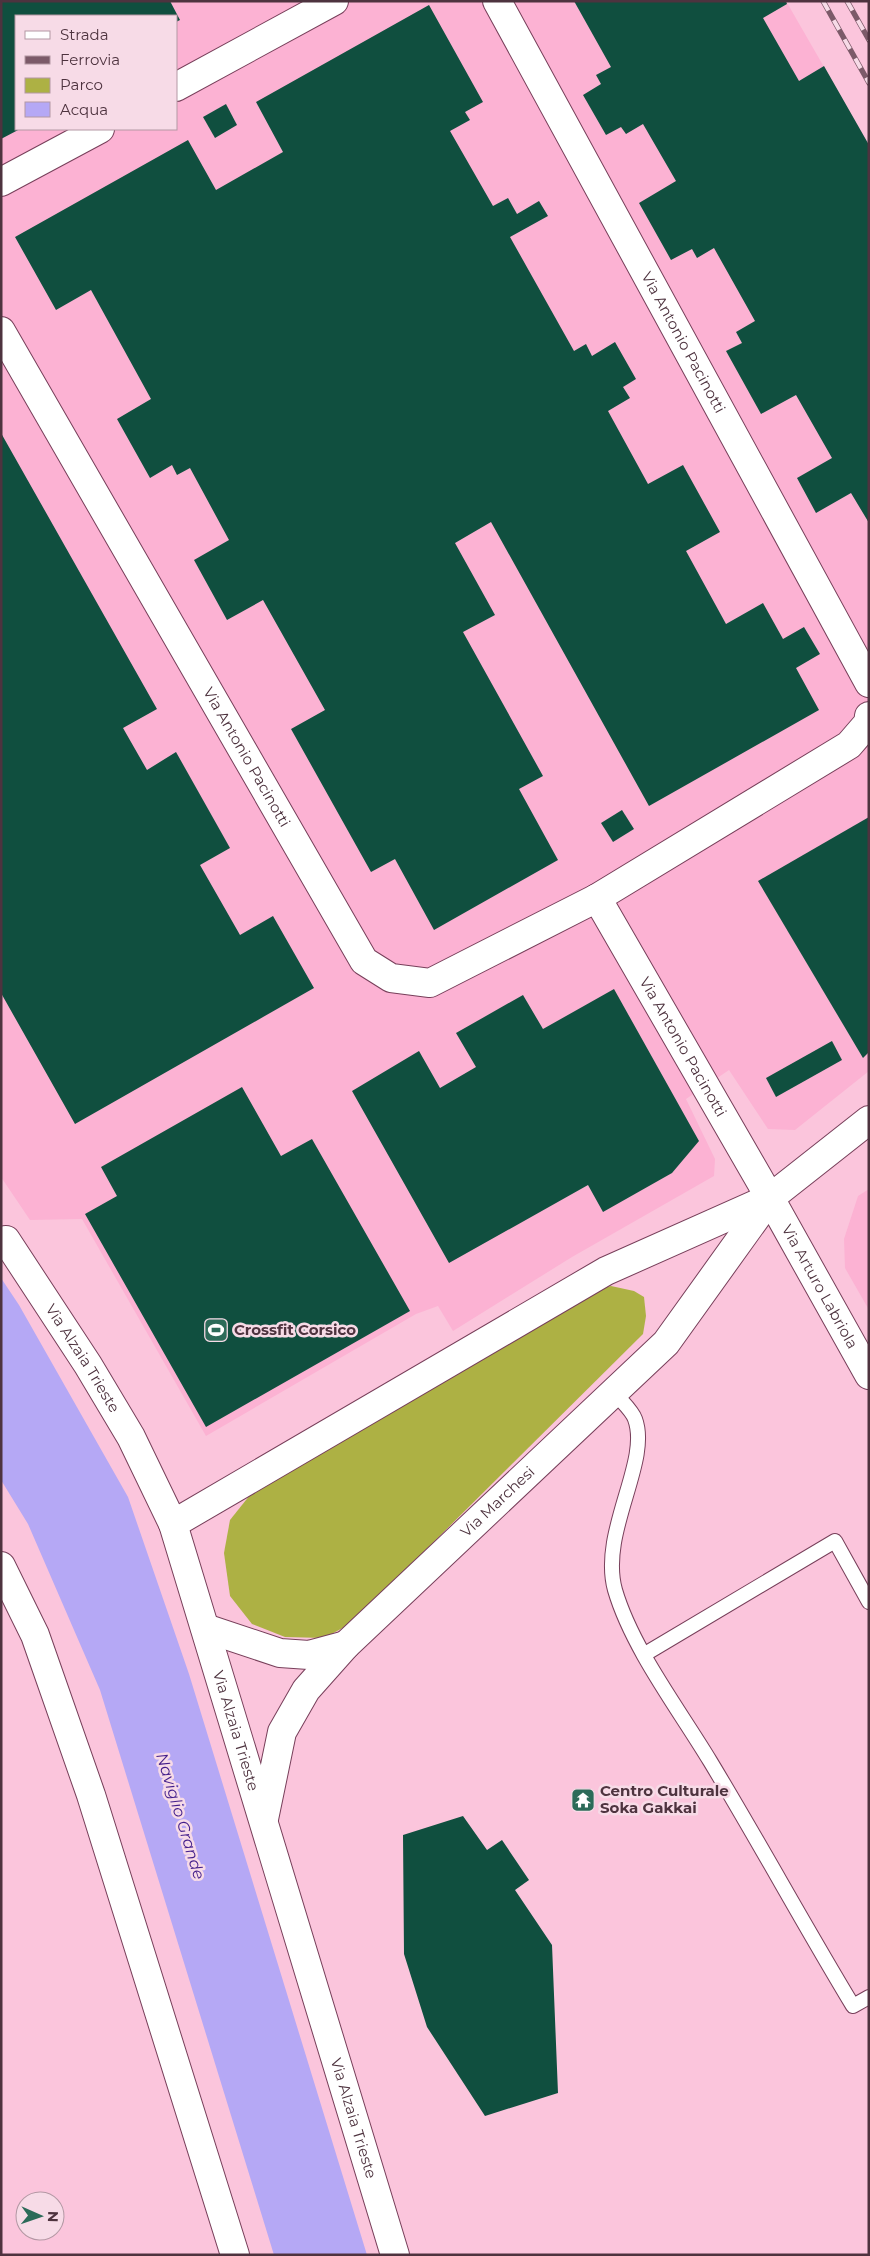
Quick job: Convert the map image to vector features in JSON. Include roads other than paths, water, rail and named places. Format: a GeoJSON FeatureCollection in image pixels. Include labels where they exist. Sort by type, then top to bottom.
{"type":"FeatureCollection","features":[{"type":"Feature","properties":{"kind":"street"},"geometry":{"type":"LineString","coordinates":[[178,86],[334,1]]}},
{"type":"Feature","properties":{"kind":"street","name":"Via Antonio Pacinotti"},"geometry":{"type":"LineString","coordinates":[[497,1],[869,683]]}},
{"type":"Feature","properties":{"kind":"street"},"geometry":{"type":"LineString","coordinates":[[1,182],[98,130]]}},
{"type":"Feature","properties":{"kind":"street","name":"Via Antonio Pacinotti"},"geometry":{"type":"LineString","coordinates":[[1,331],[364,961],[390,978],[430,984],[597,898],[849,745],[868,723],[869,716]]}},
{"type":"Feature","properties":{"kind":"street","name":"Via Antonio Pacinotti"},"geometry":{"type":"LineString","coordinates":[[597,898],[770,1198]]}},
{"type":"Feature","properties":{"kind":"street","name":"Via Marchesi"},"geometry":{"type":"LineString","coordinates":[[173,1524],[606,1271],[770,1198],[869,1120]]}},
{"type":"Feature","properties":{"kind":"street","name":"Via Marchesi"},"geometry":{"type":"LineString","coordinates":[[264,1822],[282,1732],[306,1690],[346,1645],[666,1343],[770,1198]]}},
{"type":"Feature","properties":{"kind":"street","name":"Via Arturo Labriola"},"geometry":{"type":"LineString","coordinates":[[770,1198],[869,1375]]}},
{"type":"Feature","properties":{"kind":"street","name":"Via Alzaia Trieste"},"geometry":{"type":"LineString","coordinates":[[6,1240],[88,1365],[131,1437],[173,1524],[395,2255]]}},
{"type":"Feature","properties":{"kind":"street"},"geometry":{"type":"LineString","coordinates":[[1,1566],[34,1635],[91,1795],[235,2255]]}},
{"type":"Feature","properties":{"kind":"street"},"geometry":{"type":"LineString","coordinates":[[205,1628],[280,1653],[309,1655],[346,1645]]}},
{"type":"Feature","properties":{"kind":"lane"},"geometry":{"type":"LineString","coordinates":[[614,1392],[635,1419],[637,1440],[635,1461],[616,1527],[611,1556],[615,1588],[627,1625],[645,1654],[646,1660],[732,1797],[853,2006],[869,1997]]}},
{"type":"Feature","properties":{"kind":"lane"},"geometry":{"type":"LineString","coordinates":[[645,1654],[835,1542],[869,1602]]}},
{"type":"Feature","properties":{"kind":"water","name":"Naviglio Grande"},"geometry":{"type":"Polygon","coordinates":[[[1,1278],[19,1305],[128,1497],[189,1674],[367,2255],[274,2255],[100,1690],[28,1524],[1,1480],[1,1278]]]}},
{"type":"Feature","properties":{"kind":"railway"},"geometry":{"type":"LineString","coordinates":[[823,1],[869,83]]}},
{"type":"Feature","properties":{"kind":"railway"},"geometry":{"type":"LineString","coordinates":[[847,1],[869,40]]}},
{"type":"Feature","properties":{"kind":"place","name":"Crossfit Corsico"},"geometry":{"type":"Point","coordinates":[216,1330]}},
{"type":"Feature","properties":{"kind":"place","name":"Centro Culturale Soka Gakkai"},"geometry":{"type":"Point","coordinates":[583,1800]}}]}
